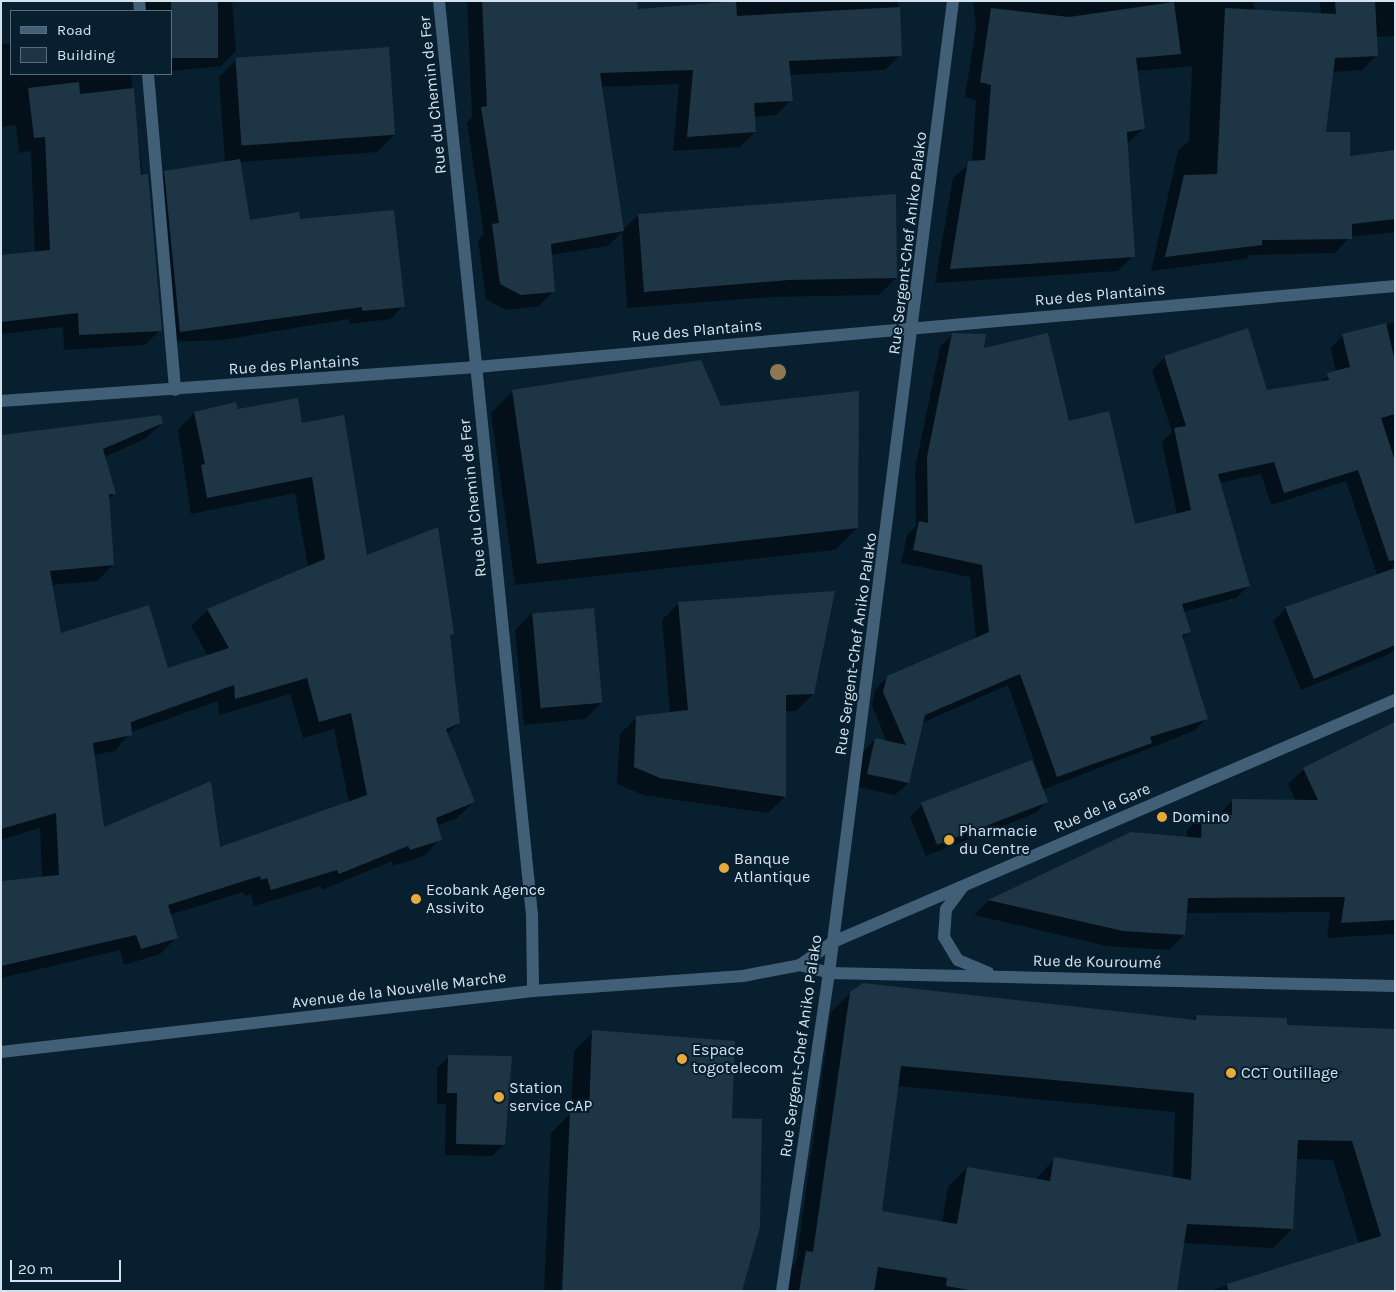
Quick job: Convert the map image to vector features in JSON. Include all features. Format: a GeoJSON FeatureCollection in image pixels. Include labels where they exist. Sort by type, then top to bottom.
{"type":"FeatureCollection","features":[{"type":"Feature","properties":{"kind":"street","name":"Rue du Chemin de Fer"},"geometry":{"type":"LineString","coordinates":[[439,1],[532,915],[533,991]]}},
{"type":"Feature","properties":{"kind":"street","name":"Rue Sergent-Chef Aniko Palako"},"geometry":{"type":"LineString","coordinates":[[782,1291],[829,973],[914,328],[953,1]]}},
{"type":"Feature","properties":{"kind":"street"},"geometry":{"type":"LineString","coordinates":[[148,75],[175,390]]}},
{"type":"Feature","properties":{"kind":"street","name":"Rue des Plantains"},"geometry":{"type":"LineString","coordinates":[[1,401],[477,367],[1395,286]]}},
{"type":"Feature","properties":{"kind":"street","name":"Rue de la Gare"},"geometry":{"type":"LineString","coordinates":[[800,965],[833,942],[1395,700]]}},
{"type":"Feature","properties":{"kind":"street"},"geometry":{"type":"LineString","coordinates":[[965,884],[946,909],[944,937],[958,960],[999,976]]}},
{"type":"Feature","properties":{"kind":"street","name":"Avenue de la Nouvelle Marche"},"geometry":{"type":"LineString","coordinates":[[1,1052],[533,991],[743,976],[800,965]]}},
{"type":"Feature","properties":{"kind":"street","name":"Rue de Kouroumé"},"geometry":{"type":"LineString","coordinates":[[800,965],[829,973],[1395,986]]}},
{"type":"Feature","properties":{"kind":"building"},"geometry":{"type":"Polygon","coordinates":[[[171,1],[218,1],[218,58],[172,58],[171,1]]]}},
{"type":"Feature","properties":{"kind":"building"},"geometry":{"type":"Polygon","coordinates":[[[482,1],[637,1],[638,9],[736,1],[737,16],[900,7],[902,56],[789,61],[793,101],[754,103],[756,132],[687,137],[693,70],[600,73],[624,231],[551,244],[555,292],[521,295],[500,284],[492,224],[499,223],[481,107],[487,106],[482,1]]]}},
{"type":"Feature","properties":{"kind":"building"},"geometry":{"type":"Polygon","coordinates":[[[1335,1],[1375,1],[1378,56],[1335,58],[1326,132],[1350,132],[1350,156],[1395,150],[1395,219],[1352,224],[1352,239],[1262,240],[1262,245],[1165,257],[1184,175],[1217,174],[1225,8],[1336,14],[1335,1]]]}},
{"type":"Feature","properties":{"kind":"building"},"geometry":{"type":"Polygon","coordinates":[[[1174,2],[1181,54],[1136,58],[1145,129],[1127,132],[1135,257],[950,269],[968,161],[985,160],[991,85],[980,82],[991,8],[1069,17],[1174,2]]]}},
{"type":"Feature","properties":{"kind":"building"},"geometry":{"type":"Polygon","coordinates":[[[389,47],[395,135],[242,146],[235,58],[389,47]]]}},
{"type":"Feature","properties":{"kind":"building"},"geometry":{"type":"Polygon","coordinates":[[[79,82],[80,94],[134,88],[141,175],[148,174],[162,331],[79,335],[78,313],[1,322],[1,255],[50,250],[45,137],[34,138],[28,88],[79,82]]]}},
{"type":"Feature","properties":{"kind":"building"},"geometry":{"type":"Polygon","coordinates":[[[240,159],[250,220],[299,212],[300,219],[394,210],[405,307],[362,311],[362,307],[180,332],[164,171],[240,159]]]}},
{"type":"Feature","properties":{"kind":"building"},"geometry":{"type":"Polygon","coordinates":[[[896,194],[897,278],[789,280],[644,292],[638,214],[896,194]]]}},
{"type":"Feature","properties":{"kind":"building"},"geometry":{"type":"Polygon","coordinates":[[[1386,323],[1395,361],[1395,414],[1381,418],[1395,461],[1395,560],[1389,561],[1358,470],[1284,493],[1274,462],[1218,474],[1250,586],[1182,604],[1191,632],[1182,635],[1208,719],[1150,737],[1152,743],[1057,777],[1020,674],[925,715],[909,783],[867,774],[875,738],[906,745],[883,692],[887,676],[989,632],[982,565],[913,550],[919,521],[928,523],[927,457],[952,333],[986,334],[984,348],[1048,333],[1069,421],[1109,411],[1135,524],[1191,510],[1174,428],[1186,426],[1164,356],[1248,328],[1267,390],[1329,380],[1327,373],[1350,367],[1342,334],[1386,323]]]}},
{"type":"Feature","properties":{"kind":"building"},"geometry":{"type":"Polygon","coordinates":[[[701,360],[721,406],[859,391],[858,528],[537,564],[512,390],[701,360]]]}},
{"type":"Feature","properties":{"kind":"building"},"geometry":{"type":"Polygon","coordinates":[[[298,398],[302,423],[344,415],[367,555],[438,527],[454,634],[450,635],[460,723],[446,729],[475,802],[436,818],[442,840],[410,850],[408,846],[339,874],[337,870],[271,890],[267,878],[261,880],[260,876],[168,905],[178,938],[141,949],[136,935],[1,966],[1,881],[59,875],[56,813],[1,829],[1,435],[161,415],[163,423],[103,449],[116,494],[109,494],[114,565],[50,571],[61,633],[149,605],[168,668],[229,648],[207,609],[325,559],[312,477],[207,498],[201,465],[205,464],[194,412],[236,402],[238,409],[298,398]],[[307,678],[235,699],[234,685],[131,722],[132,735],[93,743],[104,827],[211,781],[220,847],[367,795],[351,713],[319,722],[307,678]]]}},
{"type":"Feature","properties":{"kind":"building"},"geometry":{"type":"Polygon","coordinates":[[[1395,568],[1395,645],[1314,679],[1285,607],[1395,568]]]}},
{"type":"Feature","properties":{"kind":"building"},"geometry":{"type":"Polygon","coordinates":[[[835,591],[814,694],[786,695],[786,797],[660,778],[634,767],[636,716],[688,710],[678,602],[835,591]]]}},
{"type":"Feature","properties":{"kind":"building"},"geometry":{"type":"Polygon","coordinates":[[[594,608],[602,703],[541,708],[532,613],[594,608]]]}},
{"type":"Feature","properties":{"kind":"building"},"geometry":{"type":"Polygon","coordinates":[[[1395,722],[1395,920],[1341,923],[1345,897],[1188,898],[1185,935],[1123,931],[988,900],[1131,832],[1201,838],[1202,813],[1232,815],[1232,799],[1318,800],[1303,768],[1395,722]]]}},
{"type":"Feature","properties":{"kind":"building"},"geometry":{"type":"Polygon","coordinates":[[[1032,760],[1048,802],[937,845],[921,803],[1032,760]]]}},
{"type":"Feature","properties":{"kind":"building"},"geometry":{"type":"Polygon","coordinates":[[[863,983],[1196,1020],[1196,1015],[1287,1018],[1287,1025],[1395,1029],[1395,1291],[1228,1291],[1227,1284],[1381,1236],[1352,1141],[1298,1140],[1293,1229],[1187,1224],[1177,1291],[974,1291],[946,1286],[947,1278],[878,1267],[874,1291],[799,1291],[806,1251],[813,1252],[850,992],[863,983]],[[901,1066],[882,1211],[957,1224],[967,1167],[1050,1181],[1054,1157],[1191,1180],[1194,1093],[901,1066]]]}},
{"type":"Feature","properties":{"kind":"building"},"geometry":{"type":"Polygon","coordinates":[[[592,1030],[735,1041],[732,1118],[762,1119],[760,1227],[742,1291],[562,1291],[570,1112],[589,1113],[592,1030]]]}},
{"type":"Feature","properties":{"kind":"building"},"geometry":{"type":"Polygon","coordinates":[[[448,1055],[512,1056],[505,1145],[456,1144],[457,1093],[447,1093],[448,1055]]]}},
{"type":"Feature","properties":{"kind":"place","name":"Domino"},"geometry":{"type":"Point","coordinates":[1162,817]}},
{"type":"Feature","properties":{"kind":"place","name":"Pharmacie du Centre"},"geometry":{"type":"Point","coordinates":[949,840]}},
{"type":"Feature","properties":{"kind":"place","name":"Banque Atlantique"},"geometry":{"type":"Point","coordinates":[724,868]}},
{"type":"Feature","properties":{"kind":"place","name":"Ecobank Agence Assivito"},"geometry":{"type":"Point","coordinates":[416,899]}},
{"type":"Feature","properties":{"kind":"place","name":"Espace togotelecom"},"geometry":{"type":"Point","coordinates":[682,1059]}},
{"type":"Feature","properties":{"kind":"place","name":"CCT Outillage"},"geometry":{"type":"Point","coordinates":[1231,1073]}},
{"type":"Feature","properties":{"kind":"place","name":"Station service CAP"},"geometry":{"type":"Point","coordinates":[499,1097]}}]}
